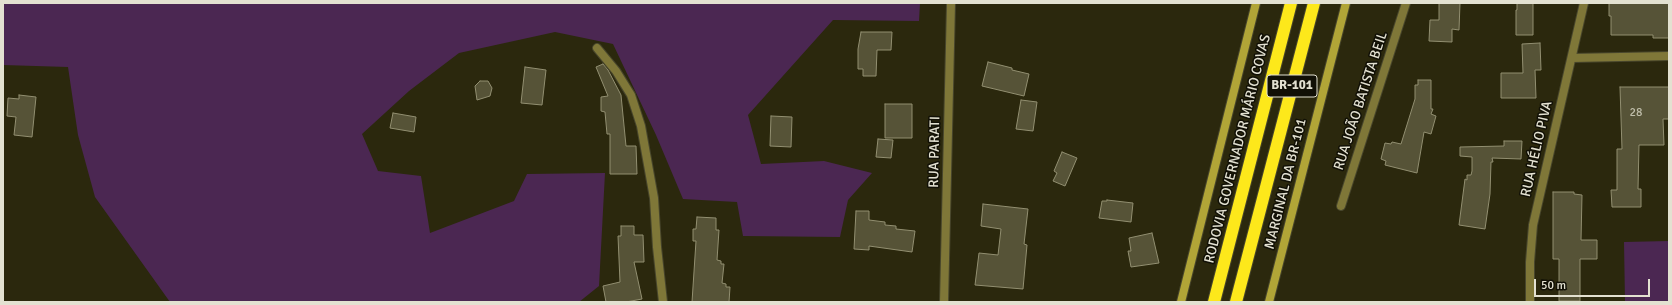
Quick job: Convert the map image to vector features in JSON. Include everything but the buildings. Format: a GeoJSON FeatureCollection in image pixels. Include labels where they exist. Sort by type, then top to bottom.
{"type":"FeatureCollection","features":[{"type":"Feature","properties":{"kind":"highway","name":"RODOVIA GOVERNADOR MÁRIO COVAS"},"geometry":{"type":"LineString","coordinates":[[1214,302],[1291,3]]}},
{"type":"Feature","properties":{"kind":"highway","name":"BR-101"},"geometry":{"type":"LineString","coordinates":[[1236,302],[1314,3]]}},
{"type":"Feature","properties":{"kind":"main road"},"geometry":{"type":"LineString","coordinates":[[1181,302],[1256,3]]}},
{"type":"Feature","properties":{"kind":"main road","name":"MARGINAL DA BR-101"},"geometry":{"type":"LineString","coordinates":[[1269,302],[1346,3]]}},
{"type":"Feature","properties":{"kind":"street","name":"RUA PARATI"},"geometry":{"type":"LineString","coordinates":[[944,302],[951,3]]}},
{"type":"Feature","properties":{"kind":"street","name":"RUA JOÃO BATISTA BEIL"},"geometry":{"type":"LineString","coordinates":[[1341,206],[1406,3]]}},
{"type":"Feature","properties":{"kind":"street","name":"RUA HÉLIO PIVA"},"geometry":{"type":"LineString","coordinates":[[1530,302],[1530,262],[1533,225],[1584,3]]}},
{"type":"Feature","properties":{"kind":"street"},"geometry":{"type":"LineString","coordinates":[[597,48],[616,70],[631,95],[641,126],[654,198],[657,247],[663,302]]}},
{"type":"Feature","properties":{"kind":"street"},"geometry":{"type":"LineString","coordinates":[[1572,58],[1669,56]]}},
{"type":"Feature","properties":{"kind":"shaded area"},"geometry":{"type":"Polygon","coordinates":[[[3,3],[920,3],[919,21],[833,20],[748,115],[761,164],[824,161],[872,173],[848,200],[840,237],[743,236],[737,202],[683,199],[656,135],[613,44],[555,32],[459,53],[409,91],[362,134],[378,171],[421,176],[430,233],[514,201],[527,174],[605,173],[599,286],[579,302],[170,302],[95,197],[78,135],[68,67],[3,65],[3,3]]]}},
{"type":"Feature","properties":{"kind":"shaded area"},"geometry":{"type":"Polygon","coordinates":[[[1669,241],[1669,302],[1625,302],[1624,242],[1669,241]]]}}]}
